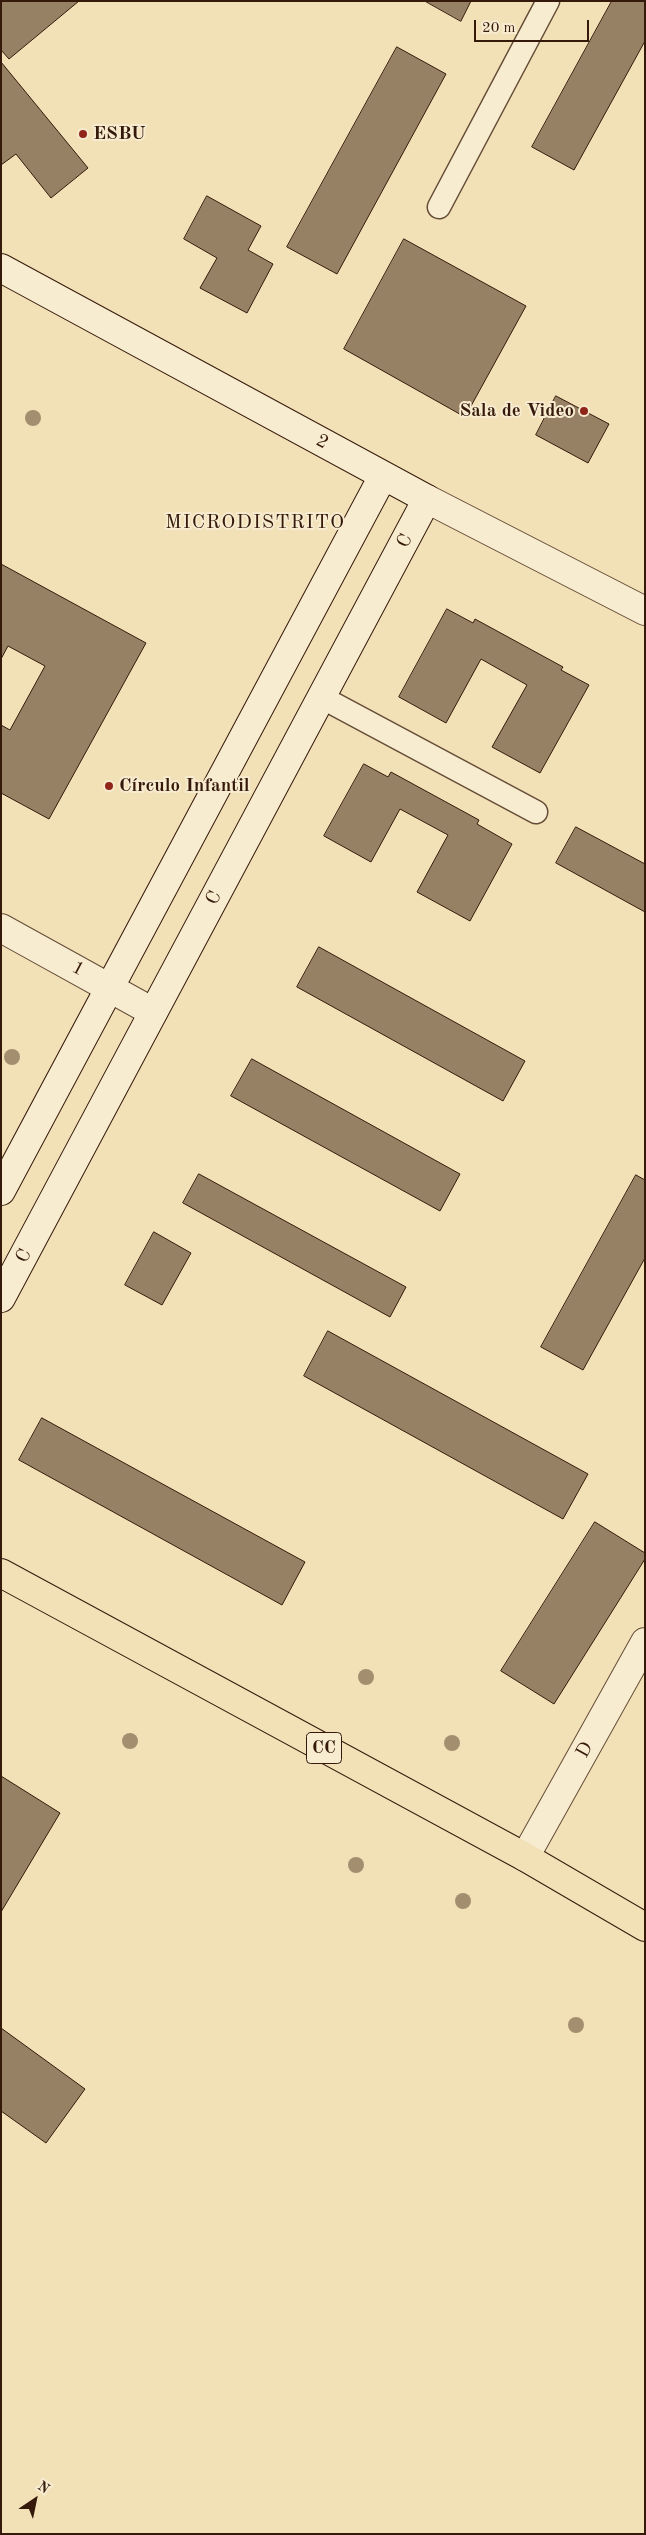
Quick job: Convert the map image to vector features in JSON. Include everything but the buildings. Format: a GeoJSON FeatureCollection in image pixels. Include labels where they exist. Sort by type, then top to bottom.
{"type":"FeatureCollection","features":[{"type":"Feature","properties":{"kind":"highway","name":"CC"},"geometry":{"type":"LineString","coordinates":[[1,1573],[525,1857],[645,1927]]}},
{"type":"Feature","properties":{"kind":"street","name":"2"},"geometry":{"type":"LineString","coordinates":[[1,268],[383,476],[645,611]]}},
{"type":"Feature","properties":{"kind":"street"},"geometry":{"type":"LineString","coordinates":[[1,1191],[383,476]]}},
{"type":"Feature","properties":{"kind":"street","name":"C"},"geometry":{"type":"LineString","coordinates":[[1,1298],[427,499]]}},
{"type":"Feature","properties":{"kind":"street","name":"1"},"geometry":{"type":"LineString","coordinates":[[1,928],[111,987],[153,1012]]}},
{"type":"Feature","properties":{"kind":"street","name":"D"},"geometry":{"type":"LineString","coordinates":[[525,1857],[645,1642]]}},
{"type":"Feature","properties":{"kind":"lane"},"geometry":{"type":"LineString","coordinates":[[439,207],[548,1]]}},
{"type":"Feature","properties":{"kind":"lane"},"geometry":{"type":"LineString","coordinates":[[321,697],[536,812]]}},
{"type":"Feature","properties":{"kind":"place","name":"ESBU"},"geometry":{"type":"Point","coordinates":[83,134]}},
{"type":"Feature","properties":{"kind":"place","name":"Sala de Video"},"geometry":{"type":"Point","coordinates":[584,411]}},
{"type":"Feature","properties":{"kind":"place","name":"Círculo Infantil"},"geometry":{"type":"Point","coordinates":[109,786]}},
{"type":"Feature","properties":{"kind":"district","name":"MICRODISTRITO"},"geometry":{"type":"Point","coordinates":[255,523]}}]}
